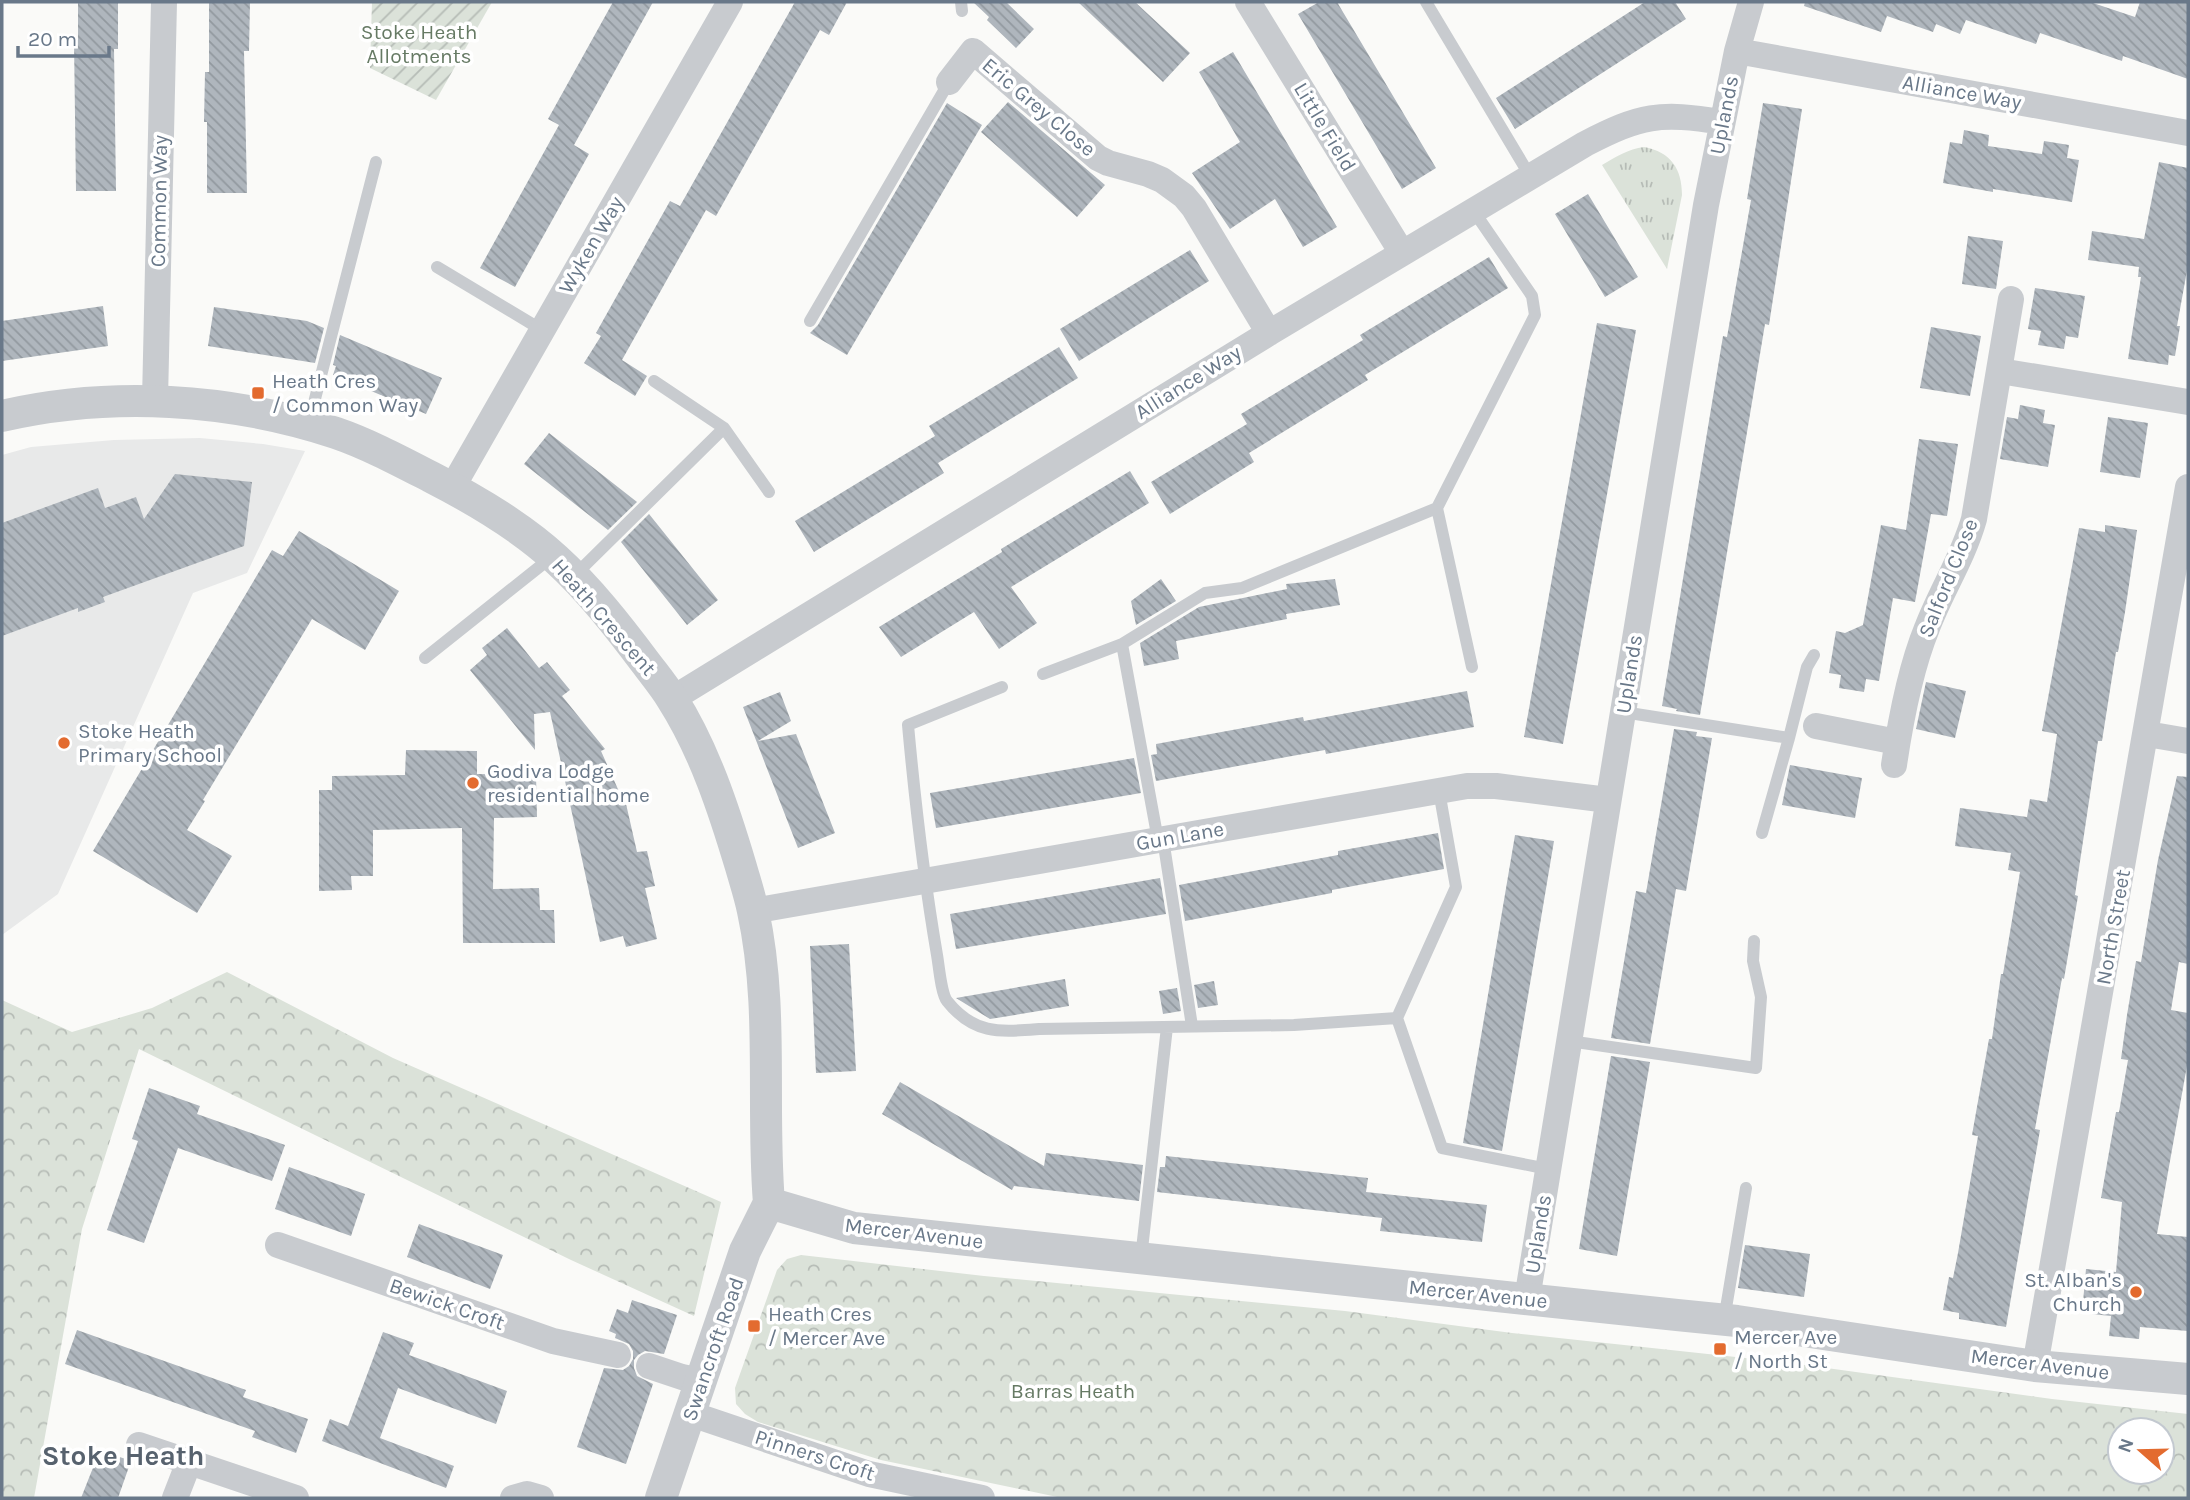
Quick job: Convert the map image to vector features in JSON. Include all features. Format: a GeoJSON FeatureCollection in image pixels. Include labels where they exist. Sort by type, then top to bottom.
{"type":"FeatureCollection","features":[{"type":"Feature","properties":{"kind":"street","name":"Common Way"},"geometry":{"type":"LineString","coordinates":[[155,400],[164,2]]}},
{"type":"Feature","properties":{"kind":"street","name":"Wyken Way"},"geometry":{"type":"LineString","coordinates":[[452,488],[730,2]]}},
{"type":"Feature","properties":{"kind":"street","name":"Little Field"},"geometry":{"type":"LineString","coordinates":[[1248,2],[1402,253]]}},
{"type":"Feature","properties":{"kind":"street","name":"Uplands"},"geometry":{"type":"LineString","coordinates":[[1527,1299],[1704,218],[1737,51],[1751,2]]}},
{"type":"Feature","properties":{"kind":"street","name":"Eric Grey Close"},"geometry":{"type":"LineString","coordinates":[[949,82],[973,51],[1098,158],[1121,168],[1148,174],[1173,187],[1194,208],[1269,333]]}},
{"type":"Feature","properties":{"kind":"street","name":"Alliance Way"},"geometry":{"type":"LineString","coordinates":[[1737,51],[2188,133]]}},
{"type":"Feature","properties":{"kind":"street","name":"Alliance Way"},"geometry":{"type":"LineString","coordinates":[[672,699],[1269,333],[1585,144],[1635,120],[1665,116],[1722,122]]}},
{"type":"Feature","properties":{"kind":"street","name":"Salford Close"},"geometry":{"type":"LineString","coordinates":[[1816,726],[1896,754],[1919,648],[1965,546],[1974,519],[2011,299]]}},
{"type":"Feature","properties":{"kind":"street"},"geometry":{"type":"LineString","coordinates":[[2000,371],[2188,402]]}},
{"type":"Feature","properties":{"kind":"street","name":"Heath Crescent"},"geometry":{"type":"LineString","coordinates":[[2,416],[114,401],[155,400],[276,417],[337,434],[398,460],[509,522],[564,566],[625,635],[672,699],[701,754],[729,826],[753,911],[763,979],[767,1050],[765,1153],[769,1203]]}},
{"type":"Feature","properties":{"kind":"street","name":"North Street"},"geometry":{"type":"LineString","coordinates":[[2035,1366],[2188,487]]}},
{"type":"Feature","properties":{"kind":"street"},"geometry":{"type":"LineString","coordinates":[[2147,734],[2188,741]]}},
{"type":"Feature","properties":{"kind":"street","name":"Gun Lane"},"geometry":{"type":"LineString","coordinates":[[753,911],[1480,785],[1608,800]]}},
{"type":"Feature","properties":{"kind":"street","name":"Mercer Avenue"},"geometry":{"type":"LineString","coordinates":[[769,1203],[854,1228],[1724,1320],[2035,1366],[2188,1380]]}},
{"type":"Feature","properties":{"kind":"street","name":"Swancroft Road"},"geometry":{"type":"LineString","coordinates":[[662,1498],[746,1251],[769,1203]]}},
{"type":"Feature","properties":{"kind":"street","name":"Bewick Croft"},"geometry":{"type":"LineString","coordinates":[[278,1245],[553,1341],[618,1355]]}},
{"type":"Feature","properties":{"kind":"street"},"geometry":{"type":"LineString","coordinates":[[649,1366],[701,1381]]}},
{"type":"Feature","properties":{"kind":"street","name":"Pinners Croft"},"geometry":{"type":"LineString","coordinates":[[691,1414],[869,1474],[982,1498]]}},
{"type":"Feature","properties":{"kind":"street"},"geometry":{"type":"LineString","coordinates":[[139,1445],[296,1498]]}},
{"type":"Feature","properties":{"kind":"street"},"geometry":{"type":"LineString","coordinates":[[175,1498],[188,1462]]}},
{"type":"Feature","properties":{"kind":"street"},"geometry":{"type":"LineString","coordinates":[[513,1498],[527,1494],[541,1498]]}},
{"type":"Feature","properties":{"kind":"lane"},"geometry":{"type":"LineString","coordinates":[[1426,2],[1530,176]]}},
{"type":"Feature","properties":{"kind":"lane"},"geometry":{"type":"LineString","coordinates":[[810,321],[949,82]]}},
{"type":"Feature","properties":{"kind":"lane"},"geometry":{"type":"LineString","coordinates":[[307,426],[376,162]]}},
{"type":"Feature","properties":{"kind":"lane"},"geometry":{"type":"LineString","coordinates":[[1472,667],[1437,508],[1535,314],[1532,296],[1473,211]]}},
{"type":"Feature","properties":{"kind":"lane"},"geometry":{"type":"LineString","coordinates":[[437,267],[542,330]]}},
{"type":"Feature","properties":{"kind":"lane"},"geometry":{"type":"LineString","coordinates":[[654,381],[724,428],[769,492]]}},
{"type":"Feature","properties":{"kind":"lane"},"geometry":{"type":"LineString","coordinates":[[425,658],[564,566],[724,428]]}},
{"type":"Feature","properties":{"kind":"lane"},"geometry":{"type":"LineString","coordinates":[[1043,674],[1122,644],[1205,593],[1242,588],[1437,508]]}},
{"type":"Feature","properties":{"kind":"lane"},"geometry":{"type":"LineString","coordinates":[[1122,644],[1161,839],[1192,1026]]}},
{"type":"Feature","properties":{"kind":"lane"},"geometry":{"type":"LineString","coordinates":[[1762,833],[1807,667],[1814,655]]}},
{"type":"Feature","properties":{"kind":"lane"},"geometry":{"type":"LineString","coordinates":[[1002,687],[908,725],[925,880],[945,999],[964,1018],[980,1028],[1000,1032],[1294,1025],[1397,1018]]}},
{"type":"Feature","properties":{"kind":"lane"},"geometry":{"type":"LineString","coordinates":[[1623,712],[1789,738]]}},
{"type":"Feature","properties":{"kind":"lane"},"geometry":{"type":"LineString","coordinates":[[1438,791],[1456,887],[1397,1018],[1442,1148],[1548,1169]]}},
{"type":"Feature","properties":{"kind":"lane"},"geometry":{"type":"LineString","coordinates":[[1569,1041],[1756,1068],[1761,997],[1753,961],[1754,942]]}},
{"type":"Feature","properties":{"kind":"lane"},"geometry":{"type":"LineString","coordinates":[[1141,1258],[1167,1027]]}},
{"type":"Feature","properties":{"kind":"lane"},"geometry":{"type":"LineString","coordinates":[[1724,1320],[1746,1188]]}},
{"type":"Feature","properties":{"kind":"shaded area","name":"Stoke Heath Primary School"},"geometry":{"type":"Polygon","coordinates":[[[200,438],[305,451],[247,573],[193,593],[58,894],[2,935],[2,455],[31,447],[114,440],[200,438]]]}},
{"type":"Feature","properties":{"kind":"green space","name":"Stoke Heath Allotments"},"geometry":{"type":"Polygon","coordinates":[[[372,2],[492,2],[436,100],[370,68],[372,2]]]}},
{"type":"Feature","properties":{"kind":"green space"},"geometry":{"type":"Polygon","coordinates":[[[1644,147],[1668,158],[1680,177],[1682,195],[1667,269],[1602,165],[1627,151],[1644,147]]]}},
{"type":"Feature","properties":{"kind":"green space"},"geometry":{"type":"Polygon","coordinates":[[[227,972],[393,1058],[721,1202],[694,1316],[571,1260],[139,1049],[82,1229],[34,1498],[2,1498],[2,1000],[72,1032],[152,1008],[227,972]]]}},
{"type":"Feature","properties":{"kind":"green space","name":"Barras Heath"},"geometry":{"type":"Polygon","coordinates":[[[801,1255],[984,1276],[1345,1311],[1512,1333],[1783,1362],[2052,1399],[2188,1414],[2188,1498],[1062,1498],[881,1460],[758,1422],[745,1414],[736,1404],[735,1388],[777,1270],[787,1259],[801,1255]]]}},
{"type":"Feature","properties":{"kind":"building"},"geometry":{"type":"Polygon","coordinates":[[[78,2],[118,2],[118,49],[114,49],[116,191],[76,191],[74,41],[78,40],[78,2]]]}},
{"type":"Feature","properties":{"kind":"building"},"geometry":{"type":"Polygon","coordinates":[[[209,2],[250,2],[249,51],[244,51],[247,193],[207,193],[207,122],[204,122],[205,72],[209,72],[209,2]]]}},
{"type":"Feature","properties":{"kind":"building"},"geometry":{"type":"Polygon","coordinates":[[[613,2],[653,2],[574,145],[589,154],[515,287],[480,268],[559,125],[548,119],[613,2]]]}},
{"type":"Feature","properties":{"kind":"building"},"geometry":{"type":"Polygon","coordinates":[[[795,2],[847,2],[829,35],[820,30],[716,216],[706,210],[622,360],[647,376],[635,396],[584,363],[601,336],[596,333],[670,201],[680,206],[795,2]]]}},
{"type":"Feature","properties":{"kind":"building"},"geometry":{"type":"Polygon","coordinates":[[[973,2],[1006,2],[1034,29],[1016,48],[973,2]]]}},
{"type":"Feature","properties":{"kind":"building"},"geometry":{"type":"Polygon","coordinates":[[[1078,2],[1135,2],[1190,53],[1163,82],[1078,2]]]}},
{"type":"Feature","properties":{"kind":"building"},"geometry":{"type":"Polygon","coordinates":[[[1319,2],[1337,2],[1436,168],[1402,189],[1298,14],[1319,2]]]}},
{"type":"Feature","properties":{"kind":"building"},"geometry":{"type":"Polygon","coordinates":[[[1645,2],[1675,2],[1686,19],[1515,129],[1496,98],[1645,2]]]}},
{"type":"Feature","properties":{"kind":"building"},"geometry":{"type":"Polygon","coordinates":[[[1805,2],[2090,2],[2135,17],[2140,2],[2188,2],[2188,79],[2123,56],[2122,61],[2040,33],[2036,44],[1966,20],[1960,34],[1936,24],[1933,32],[1887,16],[1881,32],[1804,6],[1805,2]]]}},
{"type":"Feature","properties":{"kind":"building"},"geometry":{"type":"Polygon","coordinates":[[[1233,52],[1337,227],[1303,247],[1275,199],[1230,229],[1192,173],[1240,142],[1199,72],[1233,52]]]}},
{"type":"Feature","properties":{"kind":"building"},"geometry":{"type":"Polygon","coordinates":[[[1008,102],[1105,185],[1077,217],[981,132],[1008,102]]]}},
{"type":"Feature","properties":{"kind":"building"},"geometry":{"type":"Polygon","coordinates":[[[947,103],[982,125],[847,355],[810,333],[818,325],[947,103]]]}},
{"type":"Feature","properties":{"kind":"building"},"geometry":{"type":"Polygon","coordinates":[[[1763,103],[1802,109],[1769,325],[1765,324],[1700,715],[1662,706],[1723,336],[1727,337],[1751,200],[1747,199],[1763,103]]]}},
{"type":"Feature","properties":{"kind":"building"},"geometry":{"type":"Polygon","coordinates":[[[1964,130],[1989,135],[1988,146],[2042,154],[2044,141],[2069,145],[2067,158],[2079,160],[2072,202],[1943,183],[1950,142],[1962,144],[1964,130]]]}},
{"type":"Feature","properties":{"kind":"building"},"geometry":{"type":"Polygon","coordinates":[[[2159,162],[2188,168],[2188,265],[2177,326],[2180,326],[2175,356],[2169,355],[2168,365],[2128,359],[2141,277],[2138,277],[2139,267],[2088,260],[2092,231],[2144,239],[2159,162]]]}},
{"type":"Feature","properties":{"kind":"building"},"geometry":{"type":"Polygon","coordinates":[[[1588,194],[1638,277],[1605,297],[1555,214],[1588,194]]]}},
{"type":"Feature","properties":{"kind":"building"},"geometry":{"type":"Polygon","coordinates":[[[1968,236],[2003,241],[1996,289],[1962,284],[1968,236]]]}},
{"type":"Feature","properties":{"kind":"building"},"geometry":{"type":"Polygon","coordinates":[[[1190,250],[1209,281],[1079,361],[1060,329],[1190,250]]]}},
{"type":"Feature","properties":{"kind":"building"},"geometry":{"type":"Polygon","coordinates":[[[1489,257],[1508,288],[1365,375],[1368,380],[1249,453],[1254,462],[1170,514],[1151,482],[1247,424],[1241,414],[1363,340],[1360,335],[1489,257]]]}},
{"type":"Feature","properties":{"kind":"building"},"geometry":{"type":"Polygon","coordinates":[[[2035,288],[2085,296],[2078,338],[2066,336],[2064,349],[2038,345],[2041,331],[2028,329],[2035,288]]]}},
{"type":"Feature","properties":{"kind":"building"},"geometry":{"type":"Polygon","coordinates":[[[103,306],[108,346],[2,361],[2,321],[103,306]]]}},
{"type":"Feature","properties":{"kind":"building"},"geometry":{"type":"Polygon","coordinates":[[[214,307],[307,321],[324,328],[315,363],[208,346],[214,307]]]}},
{"type":"Feature","properties":{"kind":"building"},"geometry":{"type":"Polygon","coordinates":[[[1597,323],[1636,330],[1563,744],[1524,737],[1597,323]]]}},
{"type":"Feature","properties":{"kind":"building"},"geometry":{"type":"Polygon","coordinates":[[[1931,327],[1981,336],[1970,396],[1920,388],[1931,327]]]}},
{"type":"Feature","properties":{"kind":"building"},"geometry":{"type":"Polygon","coordinates":[[[340,335],[442,378],[426,414],[333,375],[340,335]]]}},
{"type":"Feature","properties":{"kind":"building"},"geometry":{"type":"Polygon","coordinates":[[[1059,347],[1078,378],[938,463],[944,473],[814,552],[795,521],[935,436],[929,426],[1059,347]]]}},
{"type":"Feature","properties":{"kind":"building"},"geometry":{"type":"Polygon","coordinates":[[[2020,405],[2045,410],[2043,423],[2055,425],[2048,467],[2000,459],[2007,417],[2018,419],[2020,405]]]}},
{"type":"Feature","properties":{"kind":"building"},"geometry":{"type":"Polygon","coordinates":[[[2108,417],[2148,423],[2140,478],[2100,472],[2108,417]]]}},
{"type":"Feature","properties":{"kind":"building"},"geometry":{"type":"Polygon","coordinates":[[[549,433],[637,502],[608,530],[524,464],[549,433]]]}},
{"type":"Feature","properties":{"kind":"building"},"geometry":{"type":"Polygon","coordinates":[[[1919,439],[1958,444],[1947,516],[1931,514],[1915,602],[1893,598],[1879,681],[1866,679],[1864,692],[1839,688],[1841,675],[1829,673],[1836,631],[1845,633],[1863,625],[1881,525],[1906,530],[1919,439]]]}},
{"type":"Feature","properties":{"kind":"building"},"geometry":{"type":"Polygon","coordinates":[[[1130,471],[1149,503],[1011,587],[1037,623],[999,649],[974,612],[901,657],[879,627],[1002,552],[1001,549],[1130,471]]]}},
{"type":"Feature","properties":{"kind":"building"},"geometry":{"type":"Polygon","coordinates":[[[175,474],[252,482],[244,546],[103,597],[105,602],[78,612],[78,608],[2,636],[2,523],[98,488],[105,508],[136,497],[144,519],[175,474]]]}},
{"type":"Feature","properties":{"kind":"building"},"geometry":{"type":"Polygon","coordinates":[[[649,514],[718,600],[687,625],[621,542],[649,514]]]}},
{"type":"Feature","properties":{"kind":"building"},"geometry":{"type":"Polygon","coordinates":[[[2105,525],[2137,530],[2102,741],[2098,741],[2075,895],[2078,896],[2035,1129],[2040,1130],[2006,1327],[1959,1319],[1959,1313],[1943,1310],[1949,1277],[1953,1278],[1958,1253],[1978,1136],[1972,1135],[1989,1039],[1992,1039],[2020,872],[2008,870],[2011,853],[1955,846],[1960,808],[2027,817],[2030,799],[2047,802],[2057,734],[2042,731],[2079,528],[2105,532],[2105,525]]]}},
{"type":"Feature","properties":{"kind":"building"},"geometry":{"type":"Polygon","coordinates":[[[299,531],[399,591],[365,650],[312,619],[187,830],[232,856],[197,913],[93,851],[272,550],[283,556],[299,531]]]}},
{"type":"Feature","properties":{"kind":"building"},"geometry":{"type":"Polygon","coordinates":[[[1161,579],[1176,601],[1136,625],[1131,601],[1161,579]]]}},
{"type":"Feature","properties":{"kind":"building"},"geometry":{"type":"Polygon","coordinates":[[[1335,579],[1340,605],[1286,614],[1287,619],[1176,641],[1179,659],[1144,666],[1140,643],[1199,607],[1287,589],[1286,584],[1335,579]]]}},
{"type":"Feature","properties":{"kind":"building"},"geometry":{"type":"Polygon","coordinates":[[[507,628],[539,668],[547,662],[570,690],[562,696],[605,749],[601,751],[621,796],[624,795],[637,852],[647,851],[655,886],[645,888],[657,939],[626,947],[623,936],[600,942],[550,712],[534,714],[535,750],[470,670],[487,655],[482,648],[507,628]]]}},
{"type":"Feature","properties":{"kind":"building"},"geometry":{"type":"Polygon","coordinates":[[[1926,682],[1966,691],[1955,738],[1916,729],[1926,682]]]}},
{"type":"Feature","properties":{"kind":"building"},"geometry":{"type":"Polygon","coordinates":[[[1467,691],[1474,727],[1326,754],[1325,750],[1156,781],[1151,755],[1157,754],[1156,744],[1303,717],[1304,721],[1467,691]]]}},
{"type":"Feature","properties":{"kind":"building"},"geometry":{"type":"Polygon","coordinates":[[[780,692],[791,721],[758,741],[796,734],[835,833],[798,848],[743,707],[780,692]]]}},
{"type":"Feature","properties":{"kind":"building"},"geometry":{"type":"Polygon","coordinates":[[[1674,729],[1697,732],[1696,736],[1712,738],[1686,891],[1676,889],[1650,1044],[1611,1038],[1636,891],[1646,893],[1674,729]]]}},
{"type":"Feature","properties":{"kind":"building"},"geometry":{"type":"Polygon","coordinates":[[[406,750],[477,751],[477,774],[536,775],[537,817],[494,818],[493,889],[539,888],[540,910],[554,910],[555,943],[463,943],[462,828],[373,830],[373,876],[351,876],[352,890],[319,891],[319,790],[332,790],[332,776],[405,775],[406,750]]]}},
{"type":"Feature","properties":{"kind":"building"},"geometry":{"type":"Polygon","coordinates":[[[1134,758],[1141,793],[936,828],[930,793],[1134,758]]]}},
{"type":"Feature","properties":{"kind":"building"},"geometry":{"type":"Polygon","coordinates":[[[1790,765],[1862,778],[1855,818],[1782,805],[1790,765]]]}},
{"type":"Feature","properties":{"kind":"building"},"geometry":{"type":"Polygon","coordinates":[[[2177,776],[2188,777],[2188,964],[2179,962],[2171,1010],[2188,1013],[2188,1060],[2157,1234],[2188,1237],[2188,1331],[2140,1327],[2139,1339],[2109,1336],[2111,1316],[2082,1313],[2086,1269],[2116,1272],[2122,1202],[2101,1198],[2128,1060],[2121,1059],[2136,961],[2141,962],[2158,860],[2177,776]]]}},
{"type":"Feature","properties":{"kind":"building"},"geometry":{"type":"Polygon","coordinates":[[[1438,833],[1444,869],[1185,921],[1179,885],[1438,833]]]}},
{"type":"Feature","properties":{"kind":"building"},"geometry":{"type":"Polygon","coordinates":[[[1515,835],[1554,841],[1502,1151],[1463,1143],[1515,835]]]}},
{"type":"Feature","properties":{"kind":"building"},"geometry":{"type":"Polygon","coordinates":[[[1160,878],[1166,914],[956,949],[950,914],[1160,878]]]}},
{"type":"Feature","properties":{"kind":"building"},"geometry":{"type":"Polygon","coordinates":[[[849,944],[856,1071],[816,1073],[810,946],[849,944]]]}},
{"type":"Feature","properties":{"kind":"building"},"geometry":{"type":"Polygon","coordinates":[[[1065,979],[1069,1006],[990,1019],[956,998],[1065,979]]]}},
{"type":"Feature","properties":{"kind":"building"},"geometry":{"type":"Polygon","coordinates":[[[1214,981],[1218,1005],[1198,1008],[1194,985],[1214,981]]]}},
{"type":"Feature","properties":{"kind":"building"},"geometry":{"type":"Polygon","coordinates":[[[1177,988],[1181,1011],[1163,1014],[1159,991],[1177,988]]]}},
{"type":"Feature","properties":{"kind":"building"},"geometry":{"type":"Polygon","coordinates":[[[1611,1056],[1650,1062],[1617,1256],[1579,1249],[1611,1056]]]}},
{"type":"Feature","properties":{"kind":"building"},"geometry":{"type":"Polygon","coordinates":[[[900,1082],[1044,1166],[1046,1153],[1143,1165],[1139,1201],[1014,1186],[1012,1190],[882,1114],[900,1082]]]}},
{"type":"Feature","properties":{"kind":"building"},"geometry":{"type":"Polygon","coordinates":[[[149,1088],[200,1106],[197,1114],[285,1145],[272,1181],[178,1148],[144,1243],[107,1230],[138,1141],[132,1139],[149,1088]]]}},
{"type":"Feature","properties":{"kind":"building"},"geometry":{"type":"Polygon","coordinates":[[[1166,1156],[1368,1178],[1366,1192],[1487,1205],[1482,1242],[1380,1231],[1382,1218],[1157,1192],[1160,1167],[1165,1167],[1166,1156]]]}},
{"type":"Feature","properties":{"kind":"building"},"geometry":{"type":"Polygon","coordinates":[[[289,1167],[365,1194],[351,1236],[275,1209],[289,1167]]]}},
{"type":"Feature","properties":{"kind":"building"},"geometry":{"type":"Polygon","coordinates":[[[419,1224],[503,1255],[490,1289],[407,1257],[419,1224]]]}},
{"type":"Feature","properties":{"kind":"building"},"geometry":{"type":"Polygon","coordinates":[[[1745,1245],[1810,1254],[1804,1297],[1738,1288],[1745,1245]]]}},
{"type":"Feature","properties":{"kind":"building"},"geometry":{"type":"Polygon","coordinates":[[[632,1300],[677,1315],[664,1354],[645,1351],[634,1360],[637,1376],[653,1384],[626,1464],[577,1447],[604,1368],[623,1370],[633,1359],[629,1344],[615,1338],[616,1334],[609,1331],[617,1309],[628,1313],[632,1300]]]}},
{"type":"Feature","properties":{"kind":"building"},"geometry":{"type":"Polygon","coordinates":[[[77,1330],[246,1390],[243,1397],[308,1419],[296,1453],[252,1437],[255,1431],[65,1364],[77,1330]]]}},
{"type":"Feature","properties":{"kind":"building"},"geometry":{"type":"Polygon","coordinates":[[[383,1332],[414,1343],[409,1355],[507,1391],[496,1424],[398,1388],[380,1438],[454,1466],[446,1488],[322,1441],[330,1419],[348,1426],[383,1332]]]}},
{"type":"Feature","properties":{"kind":"building"},"geometry":{"type":"Polygon","coordinates":[[[100,1450],[131,1461],[118,1498],[81,1498],[100,1450]]]}},
{"type":"Feature","properties":{"kind":"place","name":"Heath Cres / Common Way"},"geometry":{"type":"Point","coordinates":[258,393]}},
{"type":"Feature","properties":{"kind":"place","name":"Stoke Heath Primary School"},"geometry":{"type":"Point","coordinates":[64,743]}},
{"type":"Feature","properties":{"kind":"place","name":"Godiva Lodge residential home"},"geometry":{"type":"Point","coordinates":[473,783]}},
{"type":"Feature","properties":{"kind":"place","name":"St. Alban's Church"},"geometry":{"type":"Point","coordinates":[2136,1292]}},
{"type":"Feature","properties":{"kind":"place","name":"Heath Cres / Mercer Ave"},"geometry":{"type":"Point","coordinates":[754,1326]}},
{"type":"Feature","properties":{"kind":"place","name":"Mercer Ave / North St"},"geometry":{"type":"Point","coordinates":[1720,1349]}},
{"type":"Feature","properties":{"kind":"district","name":"Stoke Heath"},"geometry":{"type":"Point","coordinates":[123,1455]}}]}
